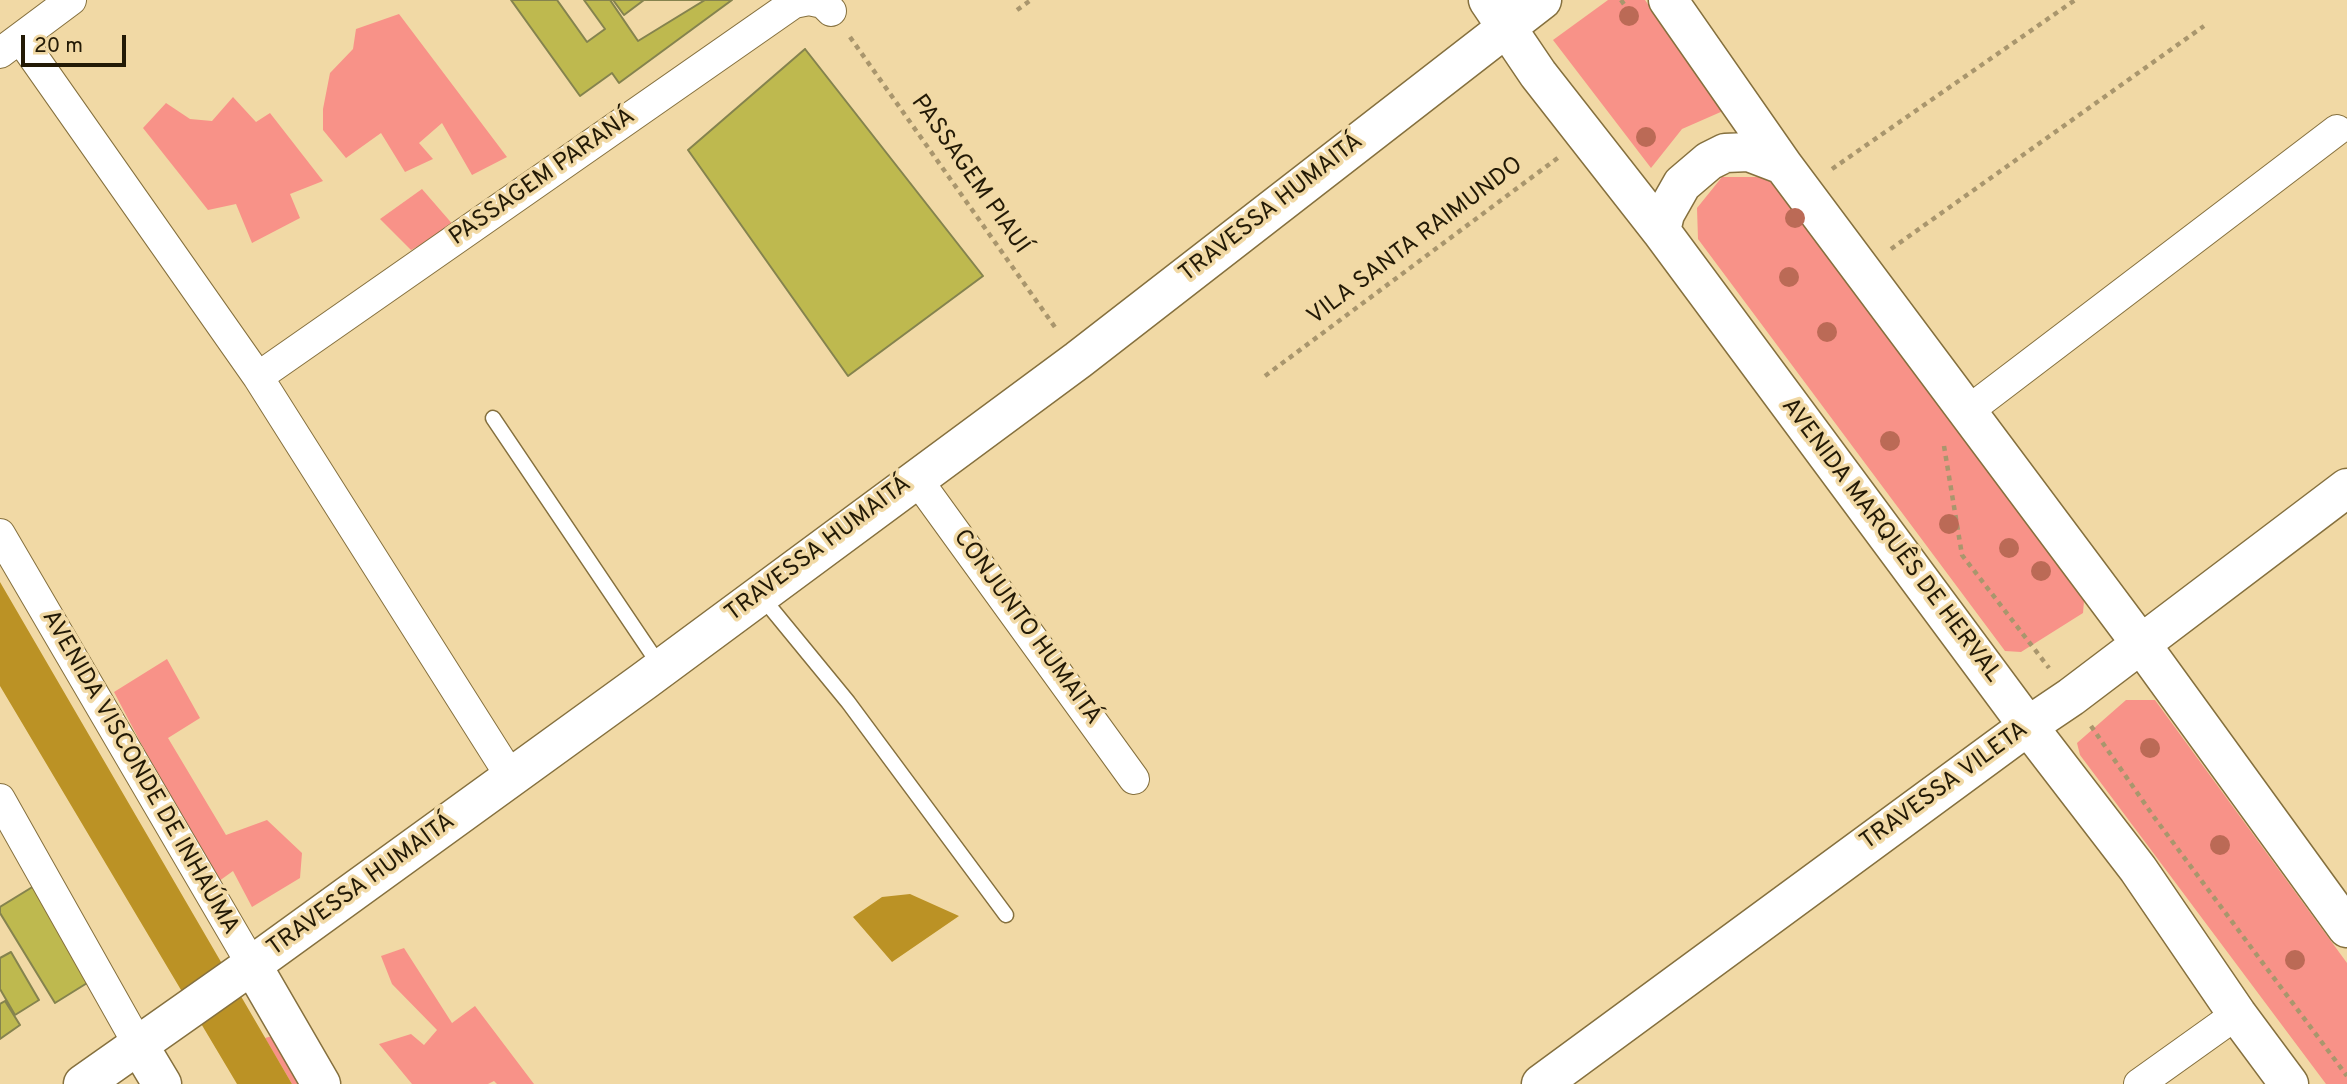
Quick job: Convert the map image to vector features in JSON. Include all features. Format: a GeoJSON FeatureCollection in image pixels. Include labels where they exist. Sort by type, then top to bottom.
{"type":"FeatureCollection","features":[{"type":"Feature","properties":{"kind":"street"},"geometry":{"type":"LineString","coordinates":[[71,0],[10,46],[258,377],[511,777]]}},
{"type":"Feature","properties":{"kind":"street","name":"PASSAGEM PARANÁ"},"geometry":{"type":"LineString","coordinates":[[258,377],[794,3],[809,0],[823,3],[831,11]]}},
{"type":"Feature","properties":{"kind":"street","name":"TRAVESSA HUMAITÁ"},"geometry":{"type":"LineString","coordinates":[[83,1084],[511,777],[1078,360],[1479,47],[1497,15],[1542,0]]}},
{"type":"Feature","properties":{"kind":"street"},"geometry":{"type":"LineString","coordinates":[[1668,0],[1861,270],[2141,644],[2347,928]]}},
{"type":"Feature","properties":{"kind":"street","name":"AVENIDA MARQUÊS DE HERVAL"},"geometry":{"type":"LineString","coordinates":[[1497,15],[1538,74],[1661,231],[2028,726],[2138,869],[2237,1014],[2289,1084]]}},
{"type":"Feature","properties":{"kind":"street"},"geometry":{"type":"LineString","coordinates":[[1968,411],[2337,130]]}},
{"type":"Feature","properties":{"kind":"street"},"geometry":{"type":"LineString","coordinates":[[1661,231],[1665,214],[1682,184],[1709,161],[1725,153],[1749,152],[1793,177]]}},
{"type":"Feature","properties":{"kind":"street","name":"CONJUNTO HUMAITÁ"},"geometry":{"type":"LineString","coordinates":[[916,478],[1135,779]]}},
{"type":"Feature","properties":{"kind":"street","name":"TRAVESSA VILETA"},"geometry":{"type":"LineString","coordinates":[[1541,1084],[2344,496]]}},
{"type":"Feature","properties":{"kind":"street","name":"AVENIDA VISCONDE DE INHAÚMA"},"geometry":{"type":"LineString","coordinates":[[0,534],[321,1084]]}},
{"type":"Feature","properties":{"kind":"street"},"geometry":{"type":"LineString","coordinates":[[0,799],[162,1084]]}},
{"type":"Feature","properties":{"kind":"street"},"geometry":{"type":"LineString","coordinates":[[2139,1084],[2237,1014]]}},
{"type":"Feature","properties":{"kind":"lane"},"geometry":{"type":"LineString","coordinates":[[494,418],[661,667]]}},
{"type":"Feature","properties":{"kind":"lane"},"geometry":{"type":"LineString","coordinates":[[760,595],[848,702],[1006,915]]}},
{"type":"Feature","properties":{"kind":"path"},"geometry":{"type":"LineString","coordinates":[[1017,10],[1031,0]]}},
{"type":"Feature","properties":{"kind":"path"},"geometry":{"type":"LineString","coordinates":[[1621,0],[1636,22]]}},
{"type":"Feature","properties":{"kind":"path"},"geometry":{"type":"LineString","coordinates":[[1793,177],[2076,0]]}},
{"type":"Feature","properties":{"kind":"path","name":"PASSAGEM PIAUÍ"},"geometry":{"type":"LineString","coordinates":[[831,11],[1078,360]]}},
{"type":"Feature","properties":{"kind":"path"},"geometry":{"type":"LineString","coordinates":[[1861,270],[2204,26]]}},
{"type":"Feature","properties":{"kind":"path","name":"VILA SANTA RAIMUNDO"},"geometry":{"type":"LineString","coordinates":[[1265,376],[1588,136]]}},
{"type":"Feature","properties":{"kind":"path"},"geometry":{"type":"LineString","coordinates":[[1937,438],[1946,449],[1962,555],[2071,697],[2154,817],[2347,1076]]}},
{"type":"Feature","properties":{"kind":"shaded area"},"geometry":{"type":"Polygon","coordinates":[[[1608,0],[1645,0],[1723,111],[1682,129],[1651,168],[1553,40],[1608,0]]]}},
{"type":"Feature","properties":{"kind":"shaded area"},"geometry":{"type":"Polygon","coordinates":[[[399,14],[507,157],[472,175],[442,123],[419,143],[433,159],[405,172],[381,133],[346,158],[323,130],[323,109],[330,73],[353,49],[356,29],[399,14]]]}},
{"type":"Feature","properties":{"kind":"shaded area"},"geometry":{"type":"Polygon","coordinates":[[[233,97],[256,122],[270,113],[323,181],[290,194],[300,218],[252,243],[236,204],[208,210],[143,128],[166,103],[190,119],[212,121],[233,97]]]}},
{"type":"Feature","properties":{"kind":"shaded area"},"geometry":{"type":"Polygon","coordinates":[[[1722,177],[1769,177],[2084,601],[2083,613],[2021,652],[2005,651],[1698,239],[1697,208],[1722,177]]]}},
{"type":"Feature","properties":{"kind":"shaded area"},"geometry":{"type":"Polygon","coordinates":[[[422,189],[455,227],[411,250],[380,219],[422,189]]]}},
{"type":"Feature","properties":{"kind":"shaded area"},"geometry":{"type":"Polygon","coordinates":[[[0,582],[292,1084],[237,1084],[0,686],[0,582]]]}},
{"type":"Feature","properties":{"kind":"shaded area"},"geometry":{"type":"Polygon","coordinates":[[[167,659],[200,718],[168,738],[226,835],[267,820],[302,853],[300,878],[252,907],[233,871],[215,884],[114,692],[167,659]]]}},
{"type":"Feature","properties":{"kind":"shaded area"},"geometry":{"type":"Polygon","coordinates":[[[2126,700],[2155,700],[2347,963],[2347,1084],[2326,1084],[2080,755],[2077,743],[2126,700]]]}},
{"type":"Feature","properties":{"kind":"shaded area"},"geometry":{"type":"Polygon","coordinates":[[[910,894],[959,916],[892,962],[853,917],[882,897],[910,894]]]}},
{"type":"Feature","properties":{"kind":"shaded area"},"geometry":{"type":"Polygon","coordinates":[[[404,948],[452,1023],[475,1006],[534,1084],[497,1084],[494,1081],[488,1084],[412,1084],[379,1044],[411,1034],[424,1045],[437,1030],[392,984],[381,956],[404,948]]]}},
{"type":"Feature","properties":{"kind":"shaded area"},"geometry":{"type":"Polygon","coordinates":[[[284,1033],[313,1084],[292,1084],[265,1038],[284,1033]]]}},
{"type":"Feature","properties":{"kind":"building"},"geometry":{"type":"Polygon","coordinates":[[[511,0],[557,0],[587,42],[605,29],[584,0],[613,0],[624,15],[644,0],[732,0],[619,83],[612,73],[580,96],[511,0]]]}},
{"type":"Feature","properties":{"kind":"building"},"geometry":{"type":"Polygon","coordinates":[[[610,0],[705,0],[638,41],[610,0]]]}},
{"type":"Feature","properties":{"kind":"building"},"geometry":{"type":"Polygon","coordinates":[[[805,49],[983,276],[848,376],[688,150],[805,49]]]}},
{"type":"Feature","properties":{"kind":"building"},"geometry":{"type":"Polygon","coordinates":[[[34,886],[92,980],[55,1003],[0,913],[0,907],[34,886]]]}},
{"type":"Feature","properties":{"kind":"building"},"geometry":{"type":"Polygon","coordinates":[[[11,952],[39,1000],[15,1015],[0,989],[0,958],[11,952]]]}},
{"type":"Feature","properties":{"kind":"building"},"geometry":{"type":"Polygon","coordinates":[[[5,1001],[20,1025],[0,1039],[0,1004],[5,1001]]]}}]}
